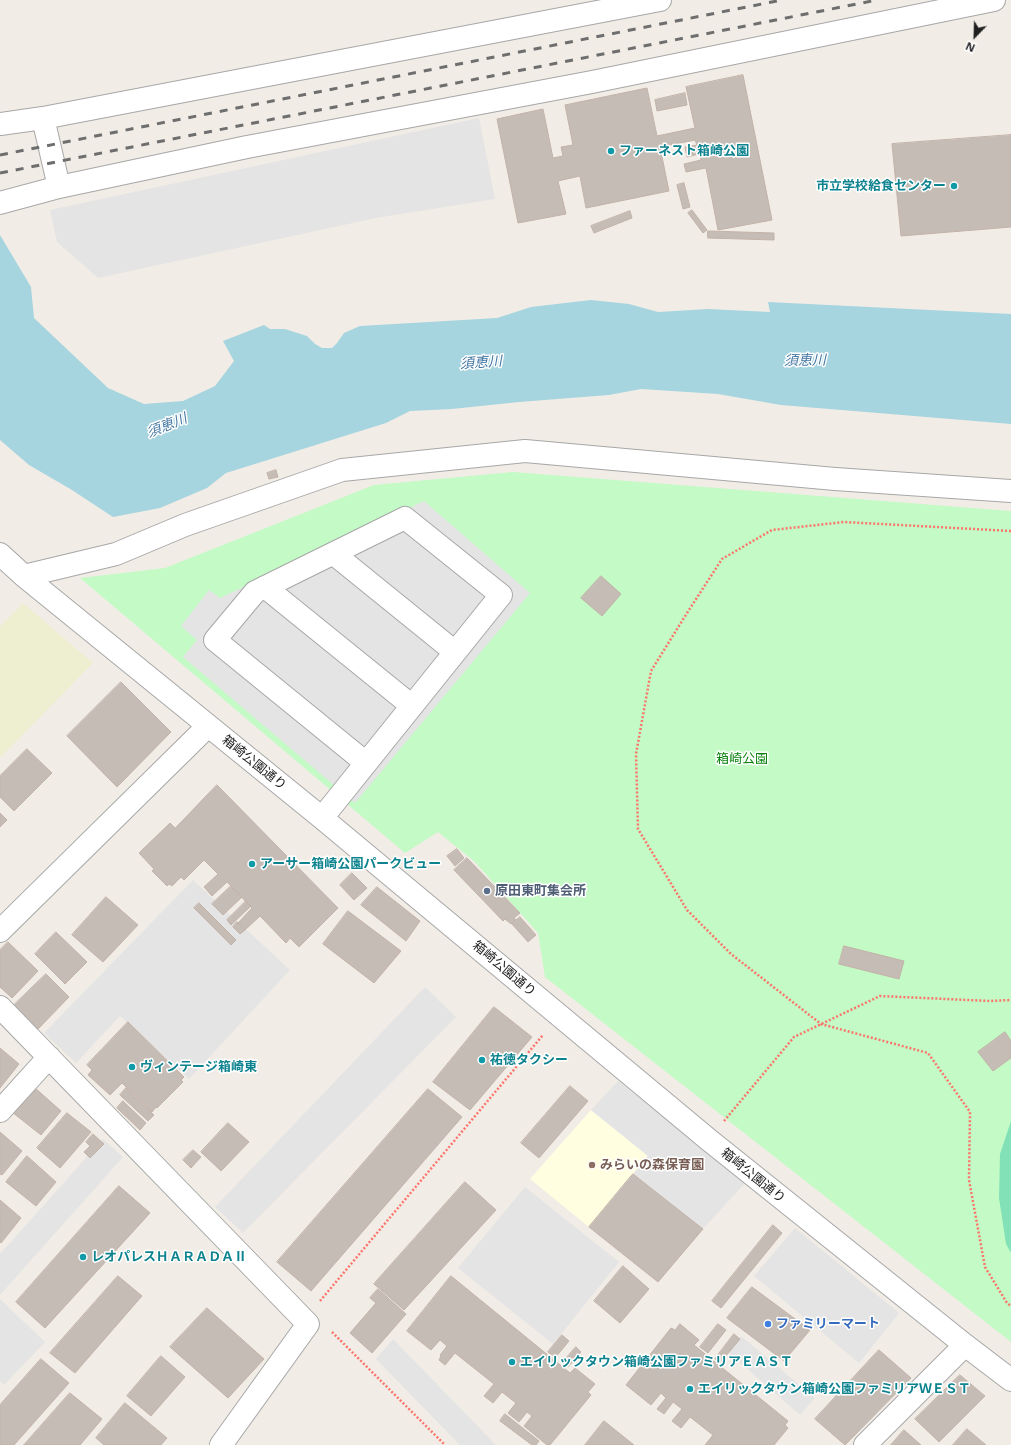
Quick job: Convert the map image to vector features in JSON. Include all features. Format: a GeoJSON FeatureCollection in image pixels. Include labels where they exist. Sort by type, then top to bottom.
{"type":"FeatureCollection","features":[{"type":"Feature","properties":{"kind":"street"},"geometry":{"type":"LineString","coordinates":[[0,124],[43,118],[660,0]]}},
{"type":"Feature","properties":{"kind":"street"},"geometry":{"type":"LineString","coordinates":[[0,203],[59,187],[247,147],[592,82],[994,0]]}},
{"type":"Feature","properties":{"kind":"street"},"geometry":{"type":"LineString","coordinates":[[43,118],[59,187]]}},
{"type":"Feature","properties":{"kind":"street"},"geometry":{"type":"LineString","coordinates":[[24,576],[116,554],[185,525],[342,470],[525,451],[835,479],[1011,491]]}},
{"type":"Feature","properties":{"kind":"street"},"geometry":{"type":"LineString","coordinates":[[322,818],[501,595],[406,518],[255,592],[215,640],[366,763]]}},
{"type":"Feature","properties":{"kind":"street","name":"箱崎公園通り"},"geometry":{"type":"LineString","coordinates":[[0,554],[24,576],[322,818],[709,1140],[965,1345],[1011,1380]]}},
{"type":"Feature","properties":{"kind":"street"},"geometry":{"type":"LineString","coordinates":[[334,554],[455,652]]}},
{"type":"Feature","properties":{"kind":"street"},"geometry":{"type":"LineString","coordinates":[[265,588],[412,706]]}},
{"type":"Feature","properties":{"kind":"street"},"geometry":{"type":"LineString","coordinates":[[0,931],[208,726]]}},
{"type":"Feature","properties":{"kind":"street"},"geometry":{"type":"LineString","coordinates":[[0,1007],[307,1315],[308,1324],[221,1445]]}},
{"type":"Feature","properties":{"kind":"street"},"geometry":{"type":"LineString","coordinates":[[0,1111],[49,1057]]}},
{"type":"Feature","properties":{"kind":"street"},"geometry":{"type":"LineString","coordinates":[[865,1445],[965,1345]]}},
{"type":"Feature","properties":{"kind":"path"},"geometry":{"type":"LineString","coordinates":[[1011,531],[844,522],[772,530],[722,559],[651,671],[636,754],[638,829],[687,910],[731,954],[821,1024],[928,1053],[970,1112],[969,1180],[985,1267],[1007,1303],[1011,1306]]}},
{"type":"Feature","properties":{"kind":"path"},"geometry":{"type":"LineString","coordinates":[[709,1140],[794,1037],[880,996],[990,1001],[1011,1000]]}},
{"type":"Feature","properties":{"kind":"path"},"geometry":{"type":"LineString","coordinates":[[445,1445],[307,1315],[559,1015]]}},
{"type":"Feature","properties":{"kind":"shaded area"},"geometry":{"type":"Polygon","coordinates":[[[479,118],[495,199],[376,218],[98,278],[57,242],[50,210],[479,118]]]}},
{"type":"Feature","properties":{"kind":"shaded area"},"geometry":{"type":"Polygon","coordinates":[[[424,501],[530,593],[355,803],[183,657],[197,640],[181,626],[209,590],[220,598],[424,501]]]}},
{"type":"Feature","properties":{"kind":"shaded area"},"geometry":{"type":"Polygon","coordinates":[[[23,603],[93,663],[0,758],[0,626],[23,603]]]}},
{"type":"Feature","properties":{"kind":"shaded area"},"geometry":{"type":"Polygon","coordinates":[[[193,880],[290,970],[189,1079],[120,1016],[76,1063],[44,1033],[193,880]]]}},
{"type":"Feature","properties":{"kind":"shaded area"},"geometry":{"type":"Polygon","coordinates":[[[425,987],[456,1017],[243,1233],[215,1207],[425,987]]]}},
{"type":"Feature","properties":{"kind":"shaded area"},"geometry":{"type":"Polygon","coordinates":[[[618,1081],[746,1182],[703,1229],[633,1174],[648,1156],[591,1110],[618,1081]]]}},
{"type":"Feature","properties":{"kind":"shaded area","name":"みらいの森保育園"},"geometry":{"type":"Polygon","coordinates":[[[591,1110],[648,1156],[589,1227],[530,1179],[591,1110]]]}},
{"type":"Feature","properties":{"kind":"shaded area"},"geometry":{"type":"Polygon","coordinates":[[[103,1139],[123,1157],[0,1295],[0,1254],[103,1139]]]}},
{"type":"Feature","properties":{"kind":"shaded area"},"geometry":{"type":"Polygon","coordinates":[[[525,1187],[619,1262],[553,1344],[458,1268],[525,1187]]]}},
{"type":"Feature","properties":{"kind":"shaded area"},"geometry":{"type":"Polygon","coordinates":[[[795,1228],[899,1313],[859,1363],[754,1276],[795,1228]]]}},
{"type":"Feature","properties":{"kind":"shaded area"},"geometry":{"type":"Polygon","coordinates":[[[0,1299],[45,1342],[4,1385],[0,1381],[0,1299]]]}},
{"type":"Feature","properties":{"kind":"shaded area"},"geometry":{"type":"Polygon","coordinates":[[[741,1336],[815,1398],[800,1415],[728,1352],[741,1336]]]}},
{"type":"Feature","properties":{"kind":"shaded area"},"geometry":{"type":"Polygon","coordinates":[[[393,1339],[496,1445],[460,1445],[376,1359],[393,1339]]]}},
{"type":"Feature","properties":{"kind":"green space","name":"箱崎公園"},"geometry":{"type":"Polygon","coordinates":[[[513,472],[1011,511],[1011,1342],[545,977],[538,933],[475,862],[438,832],[405,853],[80,578],[165,568],[374,485],[513,472]]]}},
{"type":"Feature","properties":{"kind":"green space"},"geometry":{"type":"Polygon","coordinates":[[[1011,1121],[1011,1253],[1006,1244],[999,1198],[1000,1154],[1011,1121]]]}},
{"type":"Feature","properties":{"kind":"water","name":"須恵川"},"geometry":{"type":"Polygon","coordinates":[[[0,235],[31,287],[34,318],[108,388],[144,404],[183,401],[215,386],[234,361],[223,341],[264,325],[270,329],[285,329],[307,336],[315,344],[322,348],[332,348],[344,333],[360,326],[497,318],[531,307],[591,300],[629,304],[658,312],[708,309],[770,312],[768,302],[1011,314],[1011,424],[781,405],[718,394],[641,389],[609,395],[452,409],[410,411],[386,423],[226,473],[207,488],[160,508],[113,517],[72,490],[29,465],[0,440],[0,235]]]}},
{"type":"Feature","properties":{"kind":"building","name":"ファーネスト箱崎公園"},"geometry":{"type":"Polygon","coordinates":[[[743,75],[772,220],[718,230],[706,168],[686,172],[684,164],[701,160],[699,154],[687,157],[685,147],[697,145],[695,140],[660,147],[669,191],[586,208],[580,176],[558,181],[566,214],[518,223],[497,119],[543,109],[553,158],[563,156],[561,147],[573,145],[565,105],[647,88],[657,136],[695,128],[686,87],[743,75]]]}},
{"type":"Feature","properties":{"kind":"building"},"geometry":{"type":"Polygon","coordinates":[[[685,93],[687,105],[657,111],[655,100],[685,93]]]}},
{"type":"Feature","properties":{"kind":"building","name":"市立学校給食センター"},"geometry":{"type":"Polygon","coordinates":[[[1011,135],[1011,227],[901,236],[892,144],[1011,135]]]}},
{"type":"Feature","properties":{"kind":"building"},"geometry":{"type":"Polygon","coordinates":[[[684,183],[690,207],[683,209],[677,185],[684,183]]]}},
{"type":"Feature","properties":{"kind":"building"},"geometry":{"type":"Polygon","coordinates":[[[692,210],[707,230],[703,233],[688,213],[692,210]]]}},
{"type":"Feature","properties":{"kind":"building"},"geometry":{"type":"Polygon","coordinates":[[[630,211],[632,218],[594,233],[591,226],[630,211]]]}},
{"type":"Feature","properties":{"kind":"building"},"geometry":{"type":"Polygon","coordinates":[[[708,231],[774,233],[774,240],[708,238],[708,231]]]}},
{"type":"Feature","properties":{"kind":"building"},"geometry":{"type":"Polygon","coordinates":[[[276,470],[278,477],[269,479],[267,473],[276,470]]]}},
{"type":"Feature","properties":{"kind":"building"},"geometry":{"type":"Polygon","coordinates":[[[601,576],[621,594],[602,616],[581,598],[601,576]]]}},
{"type":"Feature","properties":{"kind":"building"},"geometry":{"type":"Polygon","coordinates":[[[121,682],[171,732],[117,787],[67,736],[121,682]]]}},
{"type":"Feature","properties":{"kind":"building"},"geometry":{"type":"Polygon","coordinates":[[[27,749],[52,773],[14,811],[0,797],[0,776],[27,749]]]}},
{"type":"Feature","properties":{"kind":"building","name":"アーサー箱崎公園パークビュー"},"geometry":{"type":"Polygon","coordinates":[[[217,785],[338,908],[299,947],[290,938],[286,943],[260,916],[245,930],[238,923],[252,908],[227,882],[212,896],[204,887],[218,874],[204,860],[184,880],[181,877],[172,886],[169,884],[167,886],[152,871],[154,869],[139,853],[170,823],[175,828],[217,785]]]}},
{"type":"Feature","properties":{"kind":"building"},"geometry":{"type":"Polygon","coordinates":[[[0,813],[7,820],[0,827],[0,813]]]}},
{"type":"Feature","properties":{"kind":"building"},"geometry":{"type":"Polygon","coordinates":[[[457,849],[464,858],[455,866],[447,856],[457,849]]]}},
{"type":"Feature","properties":{"kind":"building","name":"原田東町集会所"},"geometry":{"type":"Polygon","coordinates":[[[467,858],[520,913],[514,918],[516,920],[511,924],[505,919],[503,921],[454,870],[467,858]]]}},
{"type":"Feature","properties":{"kind":"building"},"geometry":{"type":"Polygon","coordinates":[[[352,873],[367,888],[354,900],[340,885],[352,873]]]}},
{"type":"Feature","properties":{"kind":"building"},"geometry":{"type":"Polygon","coordinates":[[[231,886],[242,897],[223,915],[212,904],[231,886]]]}},
{"type":"Feature","properties":{"kind":"building"},"geometry":{"type":"Polygon","coordinates":[[[377,887],[420,921],[406,941],[361,905],[377,887]]]}},
{"type":"Feature","properties":{"kind":"building"},"geometry":{"type":"Polygon","coordinates":[[[106,897],[138,925],[103,962],[72,935],[106,897]]]}},
{"type":"Feature","properties":{"kind":"building"},"geometry":{"type":"Polygon","coordinates":[[[246,901],[251,906],[231,925],[227,920],[246,901]]]}},
{"type":"Feature","properties":{"kind":"building"},"geometry":{"type":"Polygon","coordinates":[[[199,903],[236,940],[231,945],[194,908],[199,903]]]}},
{"type":"Feature","properties":{"kind":"building"},"geometry":{"type":"Polygon","coordinates":[[[348,911],[401,951],[374,983],[323,944],[348,911]]]}},
{"type":"Feature","properties":{"kind":"building"},"geometry":{"type":"Polygon","coordinates":[[[520,917],[536,935],[528,942],[512,924],[520,917]]]}},
{"type":"Feature","properties":{"kind":"building"},"geometry":{"type":"Polygon","coordinates":[[[237,922],[245,930],[240,934],[233,927],[237,922]]]}},
{"type":"Feature","properties":{"kind":"building"},"geometry":{"type":"Polygon","coordinates":[[[56,932],[87,962],[65,984],[35,954],[56,932]]]}},
{"type":"Feature","properties":{"kind":"building"},"geometry":{"type":"Polygon","coordinates":[[[8,942],[38,971],[12,998],[0,987],[0,950],[8,942]]]}},
{"type":"Feature","properties":{"kind":"building"},"geometry":{"type":"Polygon","coordinates":[[[844,946],[904,961],[899,979],[839,964],[844,946]]]}},
{"type":"Feature","properties":{"kind":"building"},"geometry":{"type":"Polygon","coordinates":[[[46,974],[69,997],[38,1029],[13,1006],[46,974]]]}},
{"type":"Feature","properties":{"kind":"building","name":"祐徳タクシー"},"geometry":{"type":"Polygon","coordinates":[[[494,1007],[532,1037],[470,1110],[433,1082],[494,1007]]]}},
{"type":"Feature","properties":{"kind":"building","name":"ヴィンテージ箱崎東"},"geometry":{"type":"Polygon","coordinates":[[[128,1022],[184,1077],[181,1080],[183,1082],[152,1112],[122,1083],[110,1095],[88,1075],[92,1070],[87,1065],[128,1022]]]}},
{"type":"Feature","properties":{"kind":"building"},"geometry":{"type":"Polygon","coordinates":[[[1005,1032],[1011,1041],[1011,1058],[993,1071],[978,1052],[1005,1032]]]}},
{"type":"Feature","properties":{"kind":"building"},"geometry":{"type":"Polygon","coordinates":[[[0,1048],[19,1064],[0,1088],[0,1048]]]}},
{"type":"Feature","properties":{"kind":"building"},"geometry":{"type":"Polygon","coordinates":[[[570,1086],[588,1101],[539,1158],[521,1143],[570,1086]]]}},
{"type":"Feature","properties":{"kind":"building"},"geometry":{"type":"Polygon","coordinates":[[[34,1087],[61,1111],[41,1135],[12,1112],[34,1087]]]}},
{"type":"Feature","properties":{"kind":"building"},"geometry":{"type":"Polygon","coordinates":[[[126,1088],[154,1115],[148,1121],[120,1095],[126,1088]]]}},
{"type":"Feature","properties":{"kind":"building"},"geometry":{"type":"Polygon","coordinates":[[[428,1089],[462,1117],[311,1291],[277,1262],[428,1089]]]}},
{"type":"Feature","properties":{"kind":"building"},"geometry":{"type":"Polygon","coordinates":[[[123,1101],[146,1123],[140,1130],[117,1108],[123,1101]]]}},
{"type":"Feature","properties":{"kind":"building"},"geometry":{"type":"Polygon","coordinates":[[[67,1113],[91,1132],[60,1168],[37,1148],[67,1113]]]}},
{"type":"Feature","properties":{"kind":"building"},"geometry":{"type":"Polygon","coordinates":[[[228,1123],[249,1142],[221,1171],[201,1152],[228,1123]]]}},
{"type":"Feature","properties":{"kind":"building"},"geometry":{"type":"Polygon","coordinates":[[[0,1132],[22,1151],[2,1175],[0,1174],[0,1132]]]}},
{"type":"Feature","properties":{"kind":"building"},"geometry":{"type":"Polygon","coordinates":[[[93,1134],[104,1144],[90,1158],[84,1152],[90,1146],[86,1142],[93,1134]]]}},
{"type":"Feature","properties":{"kind":"building"},"geometry":{"type":"Polygon","coordinates":[[[193,1150],[201,1157],[191,1168],[183,1160],[193,1150]]]}},
{"type":"Feature","properties":{"kind":"building"},"geometry":{"type":"Polygon","coordinates":[[[27,1156],[56,1182],[36,1206],[6,1182],[27,1156]]]}},
{"type":"Feature","properties":{"kind":"building","name":"みらいの森保育園"},"geometry":{"type":"Polygon","coordinates":[[[633,1174],[703,1229],[658,1282],[589,1227],[633,1174]]]}},
{"type":"Feature","properties":{"kind":"building"},"geometry":{"type":"Polygon","coordinates":[[[465,1182],[496,1210],[404,1310],[374,1284],[465,1182]]]}},
{"type":"Feature","properties":{"kind":"building","name":"レオパレスＨＡＲＡＤＡⅡ"},"geometry":{"type":"Polygon","coordinates":[[[119,1186],[150,1213],[45,1328],[16,1302],[119,1186]]]}},
{"type":"Feature","properties":{"kind":"building"},"geometry":{"type":"Polygon","coordinates":[[[0,1200],[21,1218],[1,1243],[0,1242],[0,1200]]]}},
{"type":"Feature","properties":{"kind":"building"},"geometry":{"type":"Polygon","coordinates":[[[773,1225],[782,1233],[721,1308],[712,1301],[773,1225]]]}},
{"type":"Feature","properties":{"kind":"building"},"geometry":{"type":"Polygon","coordinates":[[[623,1266],[649,1289],[620,1323],[594,1301],[623,1266]]]}},
{"type":"Feature","properties":{"kind":"building"},"geometry":{"type":"Polygon","coordinates":[[[118,1276],[142,1296],[75,1373],[50,1353],[118,1276]]]}},
{"type":"Feature","properties":{"kind":"building","name":"エイリックタウン箱崎公園ファミリアＥＡＳＴ"},"geometry":{"type":"Polygon","coordinates":[[[451,1276],[570,1373],[575,1368],[595,1384],[588,1392],[591,1395],[550,1445],[547,1445],[524,1426],[532,1416],[527,1412],[519,1422],[508,1413],[516,1403],[502,1392],[493,1403],[484,1396],[494,1384],[455,1353],[445,1365],[439,1360],[440,1355],[447,1346],[440,1340],[431,1350],[407,1331],[451,1276]]]}},
{"type":"Feature","properties":{"kind":"building","name":"ファミリーマート"},"geometry":{"type":"Polygon","coordinates":[[[752,1287],[810,1330],[784,1361],[727,1318],[752,1287]]]}},
{"type":"Feature","properties":{"kind":"building"},"geometry":{"type":"Polygon","coordinates":[[[378,1289],[406,1314],[372,1353],[350,1333],[376,1303],[370,1298],[378,1289]]]}},
{"type":"Feature","properties":{"kind":"building"},"geometry":{"type":"Polygon","coordinates":[[[207,1308],[264,1359],[228,1398],[170,1347],[207,1308]]]}},
{"type":"Feature","properties":{"kind":"building","name":"エイリックタウン箱崎公園ファミリアＷＥＳＴ"},"geometry":{"type":"Polygon","coordinates":[[[680,1324],[699,1340],[694,1345],[788,1421],[785,1425],[788,1428],[774,1445],[705,1445],[713,1435],[690,1417],[681,1428],[672,1421],[682,1409],[673,1402],[664,1414],[657,1409],[666,1398],[661,1393],[651,1405],[626,1385],[671,1328],[675,1330],[680,1324]]]}},
{"type":"Feature","properties":{"kind":"building"},"geometry":{"type":"Polygon","coordinates":[[[718,1324],[726,1330],[708,1353],[700,1347],[718,1324]]]}},
{"type":"Feature","properties":{"kind":"building"},"geometry":{"type":"Polygon","coordinates":[[[734,1334],[740,1339],[720,1363],[715,1359],[734,1334]]]}},
{"type":"Feature","properties":{"kind":"building"},"geometry":{"type":"Polygon","coordinates":[[[562,1335],[569,1341],[555,1358],[548,1352],[562,1335]]]}},
{"type":"Feature","properties":{"kind":"building"},"geometry":{"type":"Polygon","coordinates":[[[576,1347],[581,1352],[568,1367],[562,1363],[576,1347]]]}},
{"type":"Feature","properties":{"kind":"building"},"geometry":{"type":"Polygon","coordinates":[[[879,1350],[911,1378],[845,1445],[815,1419],[879,1350]]]}},
{"type":"Feature","properties":{"kind":"building"},"geometry":{"type":"Polygon","coordinates":[[[161,1356],[185,1377],[151,1416],[127,1396],[161,1356]]]}},
{"type":"Feature","properties":{"kind":"building"},"geometry":{"type":"Polygon","coordinates":[[[41,1359],[69,1383],[14,1445],[0,1445],[0,1405],[41,1359]]]}},
{"type":"Feature","properties":{"kind":"building"},"geometry":{"type":"Polygon","coordinates":[[[960,1375],[985,1396],[939,1442],[915,1419],[960,1375]]]}},
{"type":"Feature","properties":{"kind":"building"},"geometry":{"type":"Polygon","coordinates":[[[70,1393],[102,1419],[80,1445],[24,1445],[70,1393]]]}},
{"type":"Feature","properties":{"kind":"building"},"geometry":{"type":"Polygon","coordinates":[[[125,1403],[167,1438],[161,1445],[104,1445],[96,1438],[125,1403]]]}},
{"type":"Feature","properties":{"kind":"building"},"geometry":{"type":"Polygon","coordinates":[[[505,1414],[539,1441],[536,1445],[532,1445],[500,1421],[505,1414]]]}},
{"type":"Feature","properties":{"kind":"building"},"geometry":{"type":"Polygon","coordinates":[[[604,1421],[634,1445],[585,1445],[604,1421]]]}},
{"type":"Feature","properties":{"kind":"building"},"geometry":{"type":"Polygon","coordinates":[[[967,1429],[986,1445],[953,1445],[967,1429]]]}},
{"type":"Feature","properties":{"kind":"building"},"geometry":{"type":"Polygon","coordinates":[[[904,1430],[921,1445],[891,1445],[904,1430]]]}},
{"type":"Feature","properties":{"kind":"railway"},"geometry":{"type":"LineString","coordinates":[[0,155],[782,0]]}},
{"type":"Feature","properties":{"kind":"railway"},"geometry":{"type":"LineString","coordinates":[[0,173],[877,0]]}},
{"type":"Feature","properties":{"kind":"place","name":"ファーネスト箱崎公園"},"geometry":{"type":"Point","coordinates":[611,151]}},
{"type":"Feature","properties":{"kind":"place","name":"市立学校給食センター"},"geometry":{"type":"Point","coordinates":[954,186]}},
{"type":"Feature","properties":{"kind":"place","name":"アーサー箱崎公園パークビュー"},"geometry":{"type":"Point","coordinates":[252,864]}},
{"type":"Feature","properties":{"kind":"place","name":"原田東町集会所"},"geometry":{"type":"Point","coordinates":[487,891]}},
{"type":"Feature","properties":{"kind":"place","name":"祐徳タクシー"},"geometry":{"type":"Point","coordinates":[482,1060]}},
{"type":"Feature","properties":{"kind":"place","name":"ヴィンテージ箱崎東"},"geometry":{"type":"Point","coordinates":[132,1067]}},
{"type":"Feature","properties":{"kind":"place","name":"みらいの森保育園"},"geometry":{"type":"Point","coordinates":[592,1165]}},
{"type":"Feature","properties":{"kind":"place","name":"レオパレスＨＡＲＡＤＡⅡ"},"geometry":{"type":"Point","coordinates":[83,1257]}},
{"type":"Feature","properties":{"kind":"place","name":"ファミリーマート"},"geometry":{"type":"Point","coordinates":[768,1324]}},
{"type":"Feature","properties":{"kind":"place","name":"エイリックタウン箱崎公園ファミリアＥＡＳＴ"},"geometry":{"type":"Point","coordinates":[512,1362]}},
{"type":"Feature","properties":{"kind":"place","name":"エイリックタウン箱崎公園ファミリアＷＥＳＴ"},"geometry":{"type":"Point","coordinates":[690,1389]}}]}
